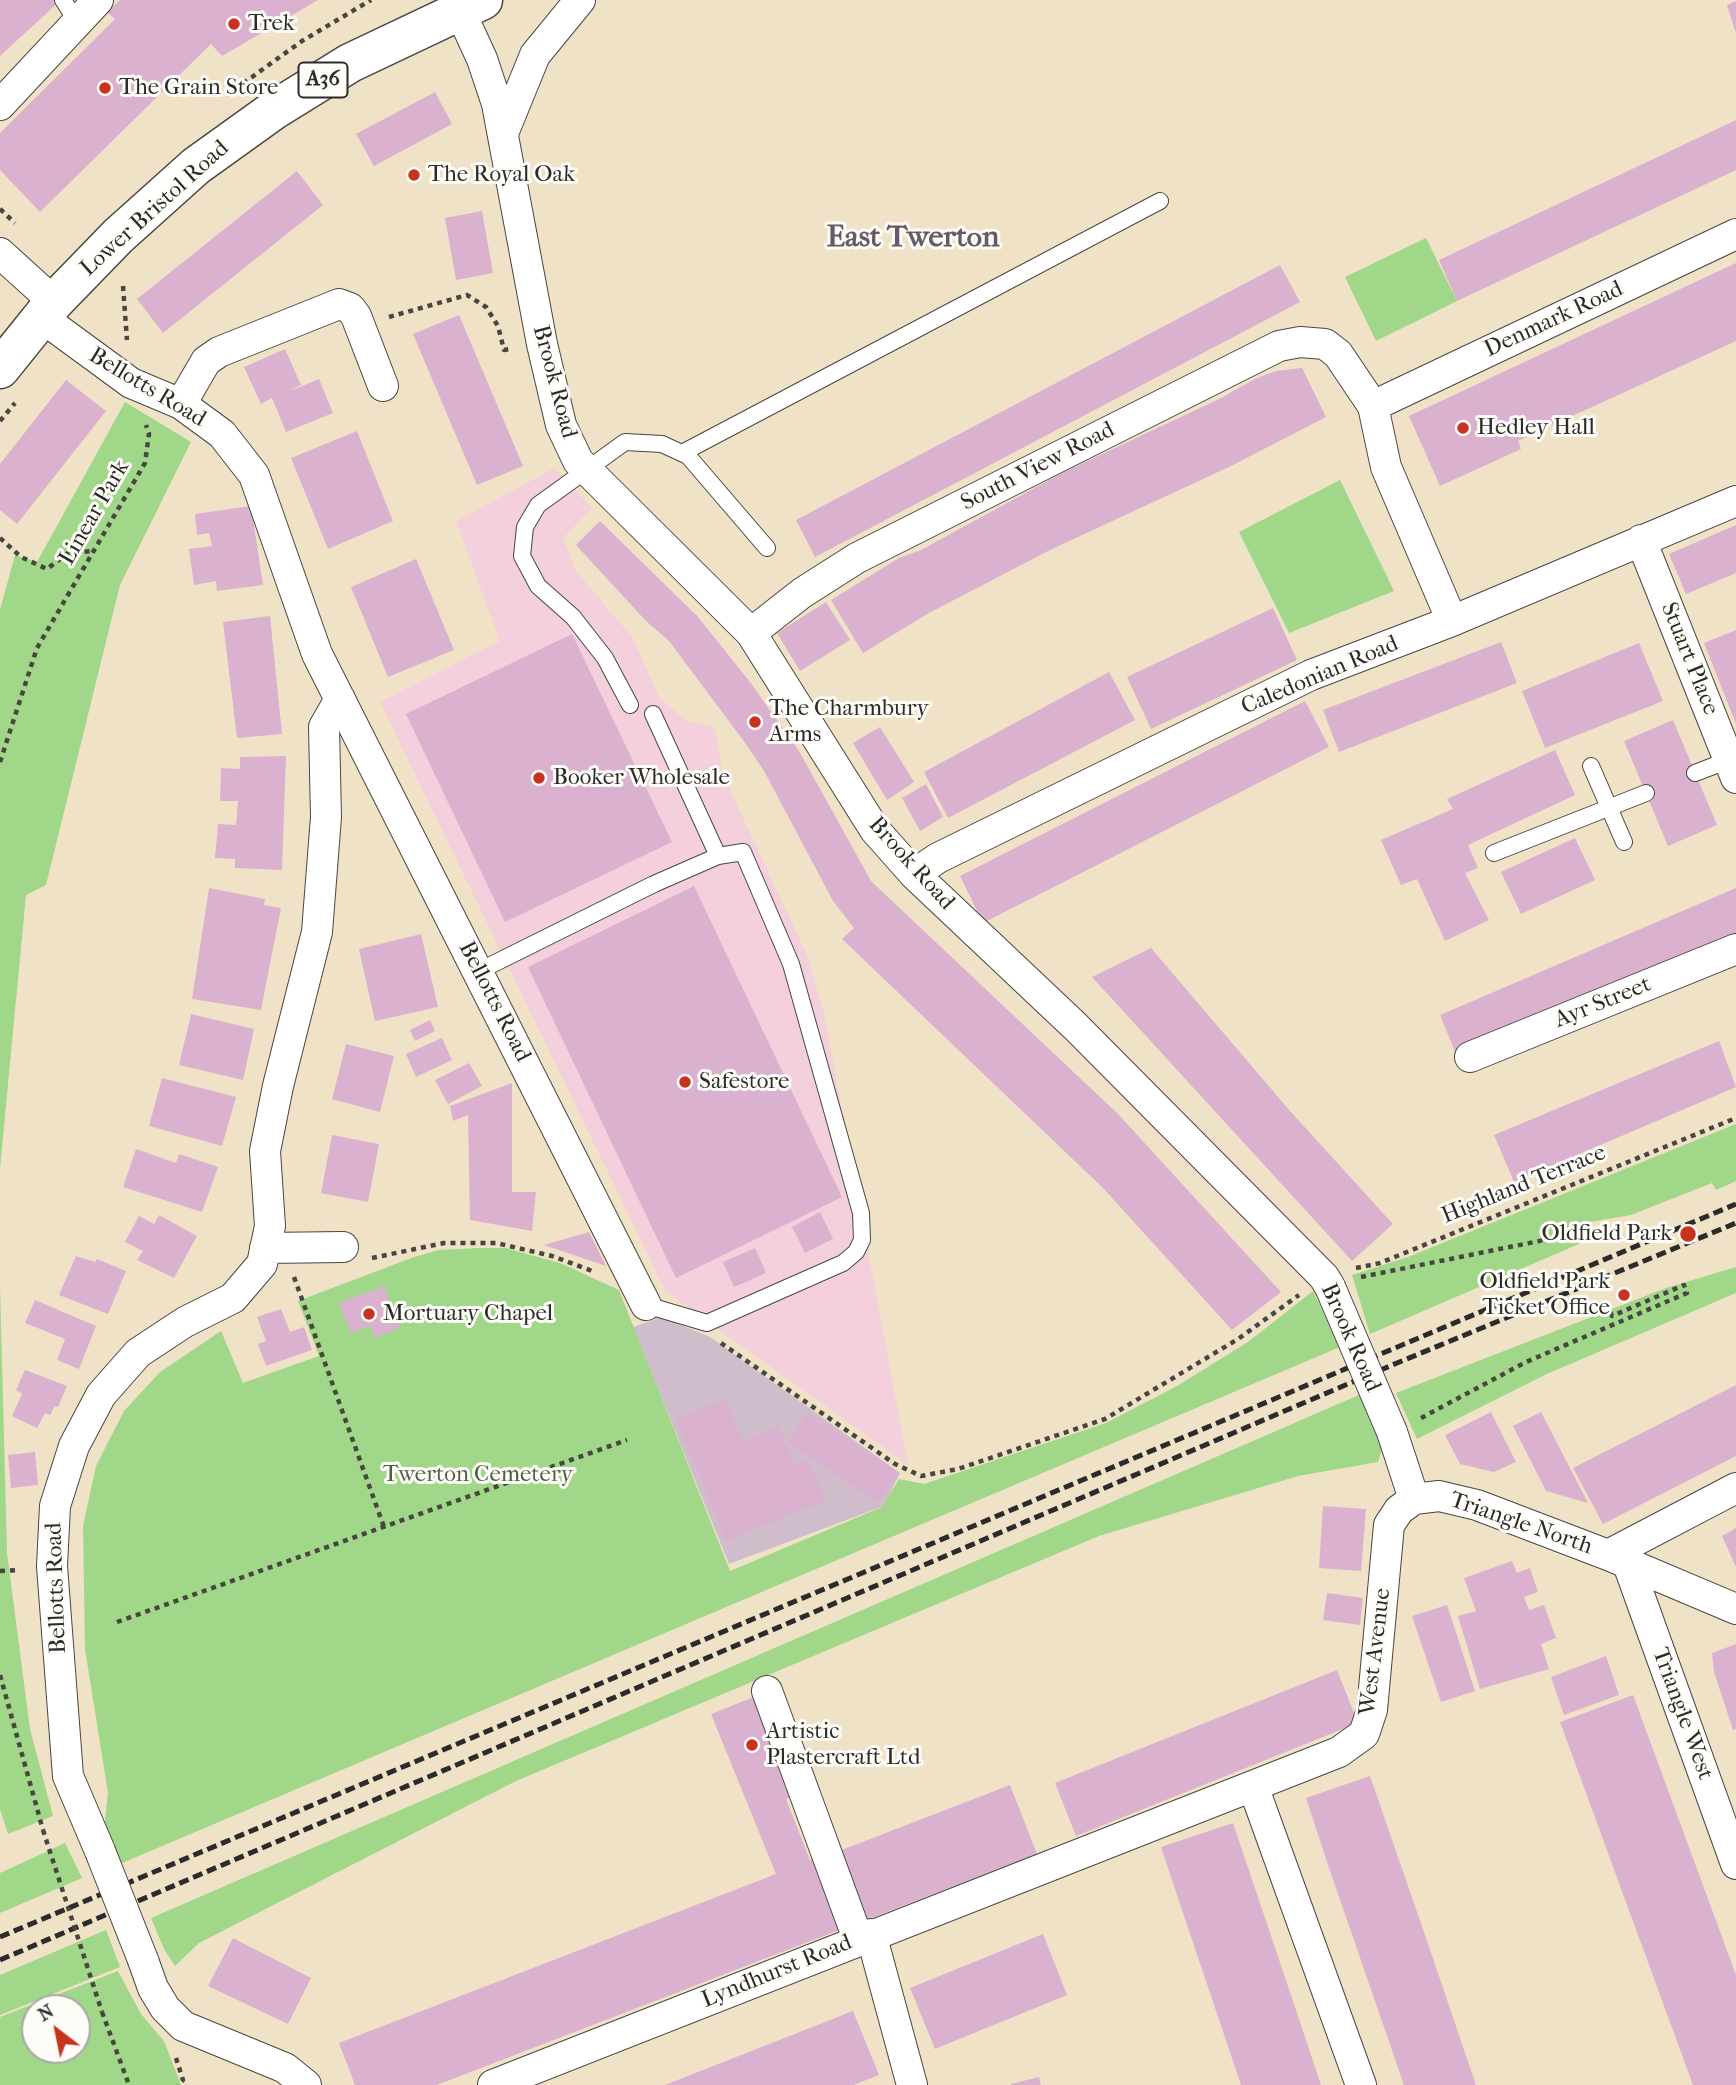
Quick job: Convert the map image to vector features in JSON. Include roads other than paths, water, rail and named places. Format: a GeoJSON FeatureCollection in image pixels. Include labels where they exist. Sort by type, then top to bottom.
{"type":"FeatureCollection","features":[{"type":"Feature","properties":{"kind":"highway","name":"Lower Bristol Road"},"geometry":{"type":"LineString","coordinates":[[0,369],[48,309],[118,236],[196,166],[274,110],[350,64],[471,5]]}},
{"type":"Feature","properties":{"kind":"street"},"geometry":{"type":"LineString","coordinates":[[0,104],[70,11],[98,0]]}},
{"type":"Feature","properties":{"kind":"street"},"geometry":{"type":"LineString","coordinates":[[504,131],[535,55],[580,0]]}},
{"type":"Feature","properties":{"kind":"street","name":"Brook Road"},"geometry":{"type":"LineString","coordinates":[[471,5],[482,59],[504,131],[542,344],[567,442],[585,469],[751,633],[875,830],[914,874],[1334,1278],[1401,1428],[1414,1499]]}},
{"type":"Feature","properties":{"kind":"street","name":"Denmark Road"},"geometry":{"type":"LineString","coordinates":[[1373,406],[1736,234]]}},
{"type":"Feature","properties":{"kind":"street","name":"Bellotts Road"},"geometry":{"type":"LineString","coordinates":[[0,253],[48,309],[140,386],[181,404],[222,434],[254,475],[301,614],[340,699],[646,1305]]}},
{"type":"Feature","properties":{"kind":"street"},"geometry":{"type":"LineString","coordinates":[[181,404],[206,362],[235,345],[340,304],[350,308],[360,325],[383,386]]}},
{"type":"Feature","properties":{"kind":"street","name":"South View Road"},"geometry":{"type":"LineString","coordinates":[[751,633],[802,593],[857,558],[1279,346],[1300,342],[1325,344],[1338,354],[1373,406]]}},
{"type":"Feature","properties":{"kind":"street"},"geometry":{"type":"LineString","coordinates":[[1373,406],[1386,467],[1452,621]]}},
{"type":"Feature","properties":{"kind":"street","name":"Caledonian Road"},"geometry":{"type":"LineString","coordinates":[[914,874],[938,858],[1311,674],[1452,621],[1736,500]]}},
{"type":"Feature","properties":{"kind":"street","name":"Stuart Place"},"geometry":{"type":"LineString","coordinates":[[1642,540],[1732,769]]}},
{"type":"Feature","properties":{"kind":"street","name":"Bellotts Road"},"geometry":{"type":"LineString","coordinates":[[306,2085],[285,2068],[183,2026],[165,2008],[153,1988],[68,1776],[52,1566],[55,1506],[74,1446],[101,1395],[138,1353],[184,1322],[233,1298],[279,1248],[270,1226],[265,1151],[317,932],[326,817],[324,727],[340,699]]}},
{"type":"Feature","properties":{"kind":"street","name":"Ayr Street"},"geometry":{"type":"LineString","coordinates":[[1470,1057],[1736,949]]}},
{"type":"Feature","properties":{"kind":"street"},"geometry":{"type":"LineString","coordinates":[[279,1248],[343,1247]]}},
{"type":"Feature","properties":{"kind":"street","name":"Triangle North"},"geometry":{"type":"LineString","coordinates":[[1414,1499],[1439,1496],[1477,1505],[1618,1559],[1736,1488]]}},
{"type":"Feature","properties":{"kind":"street","name":"West Avenue"},"geometry":{"type":"LineString","coordinates":[[1062,1860],[1339,1752],[1364,1734],[1372,1710],[1390,1525],[1399,1510],[1414,1499]]}},
{"type":"Feature","properties":{"kind":"street"},"geometry":{"type":"LineString","coordinates":[[1618,1559],[1736,1609]]}},
{"type":"Feature","properties":{"kind":"street","name":"Triangle West"},"geometry":{"type":"LineString","coordinates":[[1618,1559],[1736,1864]]}},
{"type":"Feature","properties":{"kind":"street"},"geometry":{"type":"LineString","coordinates":[[767,1691],[865,1937],[912,2085]]}},
{"type":"Feature","properties":{"kind":"street"},"geometry":{"type":"LineString","coordinates":[[1253,1786],[1361,2085]]}},
{"type":"Feature","properties":{"kind":"street","name":"Lyndhurst Road"},"geometry":{"type":"LineString","coordinates":[[492,2085],[1062,1860]]}},
{"type":"Feature","properties":{"kind":"lane"},"geometry":{"type":"LineString","coordinates":[[682,453],[1160,201]]}},
{"type":"Feature","properties":{"kind":"lane"},"geometry":{"type":"LineString","coordinates":[[630,705],[605,658],[573,617],[538,586],[522,556],[525,527],[538,505],[625,442],[662,444],[688,456],[767,548]]}},
{"type":"Feature","properties":{"kind":"lane"},"geometry":{"type":"LineString","coordinates":[[653,715],[718,856]]}},
{"type":"Feature","properties":{"kind":"lane"},"geometry":{"type":"LineString","coordinates":[[1591,766],[1624,842]]}},
{"type":"Feature","properties":{"kind":"lane"},"geometry":{"type":"LineString","coordinates":[[1695,773],[1732,769]]}},
{"type":"Feature","properties":{"kind":"lane"},"geometry":{"type":"LineString","coordinates":[[1494,853],[1646,793]]}},
{"type":"Feature","properties":{"kind":"lane"},"geometry":{"type":"LineString","coordinates":[[479,971],[718,856],[743,852],[790,964],[861,1213],[862,1240],[856,1252],[843,1263],[707,1324],[646,1305]]}},
{"type":"Feature","properties":{"kind":"railway"},"geometry":{"type":"LineString","coordinates":[[0,1937],[1736,1204]]}},
{"type":"Feature","properties":{"kind":"railway"},"geometry":{"type":"LineString","coordinates":[[0,1960],[1397,1363],[1736,1223]]}},
{"type":"Feature","properties":{"kind":"place","name":"Trek"},"geometry":{"type":"Point","coordinates":[234,24]}},
{"type":"Feature","properties":{"kind":"place","name":"The Grain Store"},"geometry":{"type":"Point","coordinates":[105,88]}},
{"type":"Feature","properties":{"kind":"place","name":"The Royal Oak"},"geometry":{"type":"Point","coordinates":[414,175]}},
{"type":"Feature","properties":{"kind":"place","name":"Hedley Hall"},"geometry":{"type":"Point","coordinates":[1463,428]}},
{"type":"Feature","properties":{"kind":"place","name":"The Charmbury Arms"},"geometry":{"type":"Point","coordinates":[755,722]}},
{"type":"Feature","properties":{"kind":"place","name":"Booker Wholesale"},"geometry":{"type":"Point","coordinates":[539,778]}},
{"type":"Feature","properties":{"kind":"place","name":"Safestore"},"geometry":{"type":"Point","coordinates":[685,1082]}},
{"type":"Feature","properties":{"kind":"place","name":"Oldfield Park"},"geometry":{"type":"Point","coordinates":[1688,1234]}},
{"type":"Feature","properties":{"kind":"place","name":"Oldfield Park Ticket Office"},"geometry":{"type":"Point","coordinates":[1624,1295]}},
{"type":"Feature","properties":{"kind":"place","name":"Mortuary Chapel"},"geometry":{"type":"Point","coordinates":[369,1314]}},
{"type":"Feature","properties":{"kind":"place","name":"Artistic Plastercraft Ltd"},"geometry":{"type":"Point","coordinates":[752,1745]}},
{"type":"Feature","properties":{"kind":"district","name":"East Twerton"},"geometry":{"type":"Point","coordinates":[913,239]}},
{"type":"Feature","properties":{"kind":"park label","name":"Twerton Cemetery"},"geometry":{"type":"Point","coordinates":[478,1475]}}]}
